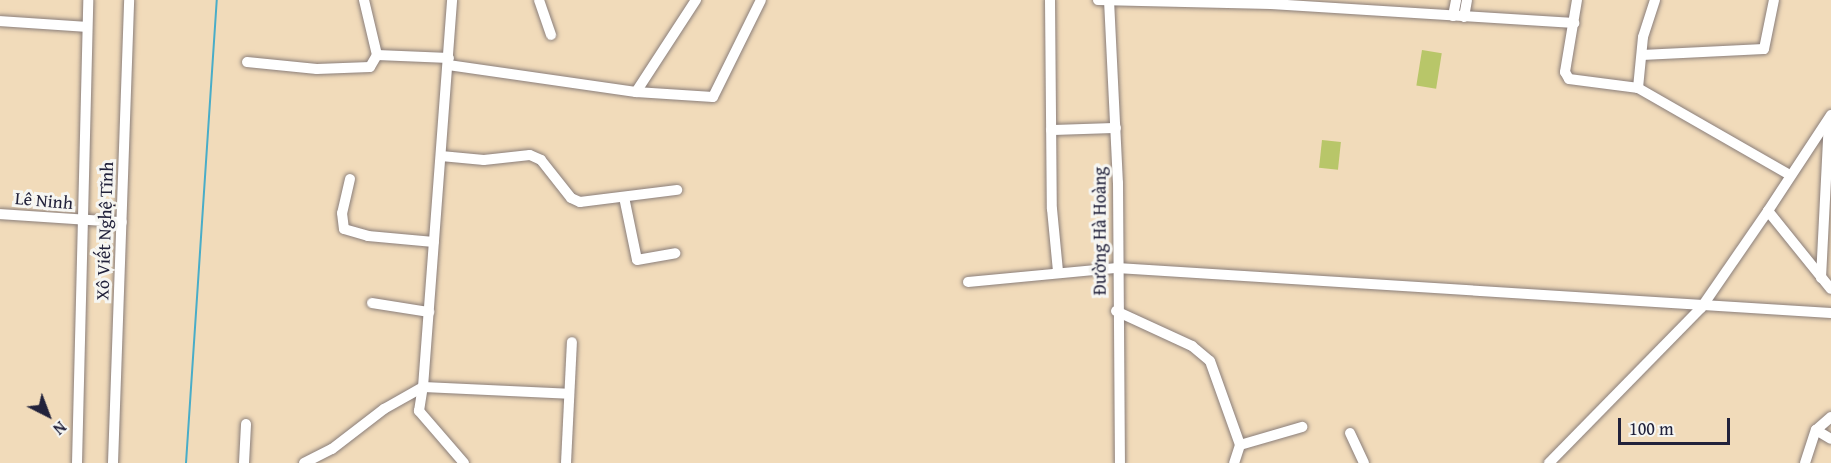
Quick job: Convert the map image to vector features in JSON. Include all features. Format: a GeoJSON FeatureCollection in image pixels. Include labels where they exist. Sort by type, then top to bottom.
{"type":"FeatureCollection","features":[{"type":"Feature","properties":{"kind":"street","name":"Xô Viết Nghệ Tĩnh"},"geometry":{"type":"LineString","coordinates":[[77,463],[85,221],[88,0]]}},
{"type":"Feature","properties":{"kind":"street","name":"Xô Viết Nghệ Tĩnh"},"geometry":{"type":"LineString","coordinates":[[113,463],[129,0]]}},
{"type":"Feature","properties":{"kind":"street"},"geometry":{"type":"LineString","coordinates":[[247,62],[317,69],[370,67],[377,55],[364,0]]}},
{"type":"Feature","properties":{"kind":"street"},"geometry":{"type":"LineString","coordinates":[[452,0],[423,387],[419,411],[464,463]]}},
{"type":"Feature","properties":{"kind":"street"},"geometry":{"type":"LineString","coordinates":[[539,0],[551,35]]}},
{"type":"Feature","properties":{"kind":"street"},"geometry":{"type":"LineString","coordinates":[[636,92],[696,0]]}},
{"type":"Feature","properties":{"kind":"street"},"geometry":{"type":"LineString","coordinates":[[377,55],[449,61],[636,92],[713,97],[761,0]]}},
{"type":"Feature","properties":{"kind":"street"},"geometry":{"type":"LineString","coordinates":[[1050,0],[1051,130],[1058,271]]}},
{"type":"Feature","properties":{"kind":"street"},"geometry":{"type":"LineString","coordinates":[[1105,0],[1313,3],[1459,16],[1574,23]]}},
{"type":"Feature","properties":{"kind":"street","name":"Đường Hà Hoàng"},"geometry":{"type":"LineString","coordinates":[[1105,0],[1116,128],[1116,311],[1120,463]]}},
{"type":"Feature","properties":{"kind":"street"},"geometry":{"type":"LineString","coordinates":[[1456,0],[1459,16]]}},
{"type":"Feature","properties":{"kind":"street"},"geometry":{"type":"LineString","coordinates":[[1459,16],[1467,0]]}},
{"type":"Feature","properties":{"kind":"street"},"geometry":{"type":"LineString","coordinates":[[1577,0],[1565,72],[1569,79],[1638,88],[1790,175]]}},
{"type":"Feature","properties":{"kind":"street"},"geometry":{"type":"LineString","coordinates":[[1638,88],[1645,26],[1655,0]]}},
{"type":"Feature","properties":{"kind":"street"},"geometry":{"type":"LineString","coordinates":[[1642,55],[1764,49],[1774,0]]}},
{"type":"Feature","properties":{"kind":"street"},"geometry":{"type":"LineString","coordinates":[[0,21],[87,27]]}},
{"type":"Feature","properties":{"kind":"street"},"geometry":{"type":"LineString","coordinates":[[1549,463],[1705,302],[1830,118]]}},
{"type":"Feature","properties":{"kind":"street"},"geometry":{"type":"LineString","coordinates":[[1821,278],[1826,258],[1830,118]]}},
{"type":"Feature","properties":{"kind":"street"},"geometry":{"type":"LineString","coordinates":[[1051,130],[1116,128]]}},
{"type":"Feature","properties":{"kind":"street"},"geometry":{"type":"LineString","coordinates":[[441,156],[484,160],[530,155],[541,160],[575,201],[677,190]]}},
{"type":"Feature","properties":{"kind":"street"},"geometry":{"type":"LineString","coordinates":[[350,178],[342,213],[344,229],[374,237],[434,242]]}},
{"type":"Feature","properties":{"kind":"street"},"geometry":{"type":"LineString","coordinates":[[624,197],[637,260],[675,253]]}},
{"type":"Feature","properties":{"kind":"street"},"geometry":{"type":"LineString","coordinates":[[1768,211],[1831,289]]}},
{"type":"Feature","properties":{"kind":"street","name":"Lê Ninh"},"geometry":{"type":"LineString","coordinates":[[0,214],[122,222]]}},
{"type":"Feature","properties":{"kind":"street"},"geometry":{"type":"LineString","coordinates":[[968,282],[1015,280],[1058,271],[1117,268],[1705,302],[1831,313]]}},
{"type":"Feature","properties":{"kind":"street"},"geometry":{"type":"LineString","coordinates":[[372,303],[429,312]]}},
{"type":"Feature","properties":{"kind":"street"},"geometry":{"type":"LineString","coordinates":[[1116,311],[1192,346],[1210,361],[1240,445],[1234,463]]}},
{"type":"Feature","properties":{"kind":"street"},"geometry":{"type":"LineString","coordinates":[[566,463],[572,342]]}},
{"type":"Feature","properties":{"kind":"street"},"geometry":{"type":"LineString","coordinates":[[304,463],[423,387],[569,394]]}},
{"type":"Feature","properties":{"kind":"street"},"geometry":{"type":"LineString","coordinates":[[1805,463],[1816,430],[1831,417]]}},
{"type":"Feature","properties":{"kind":"street"},"geometry":{"type":"LineString","coordinates":[[244,463],[246,424]]}},
{"type":"Feature","properties":{"kind":"street"},"geometry":{"type":"LineString","coordinates":[[1240,445],[1302,427]]}},
{"type":"Feature","properties":{"kind":"street"},"geometry":{"type":"LineString","coordinates":[[1816,430],[1831,439]]}},
{"type":"Feature","properties":{"kind":"street"},"geometry":{"type":"LineString","coordinates":[[1350,433],[1364,463]]}},
{"type":"Feature","properties":{"kind":"green space"},"geometry":{"type":"Polygon","coordinates":[[[1422,50],[1442,53],[1436,89],[1416,86],[1422,50]]]}},
{"type":"Feature","properties":{"kind":"green space"},"geometry":{"type":"Polygon","coordinates":[[[1322,140],[1341,142],[1338,170],[1319,168],[1322,140]]]}},
{"type":"Feature","properties":{"kind":"waterway"},"geometry":{"type":"LineString","coordinates":[[186,463],[217,0]]}}]}
